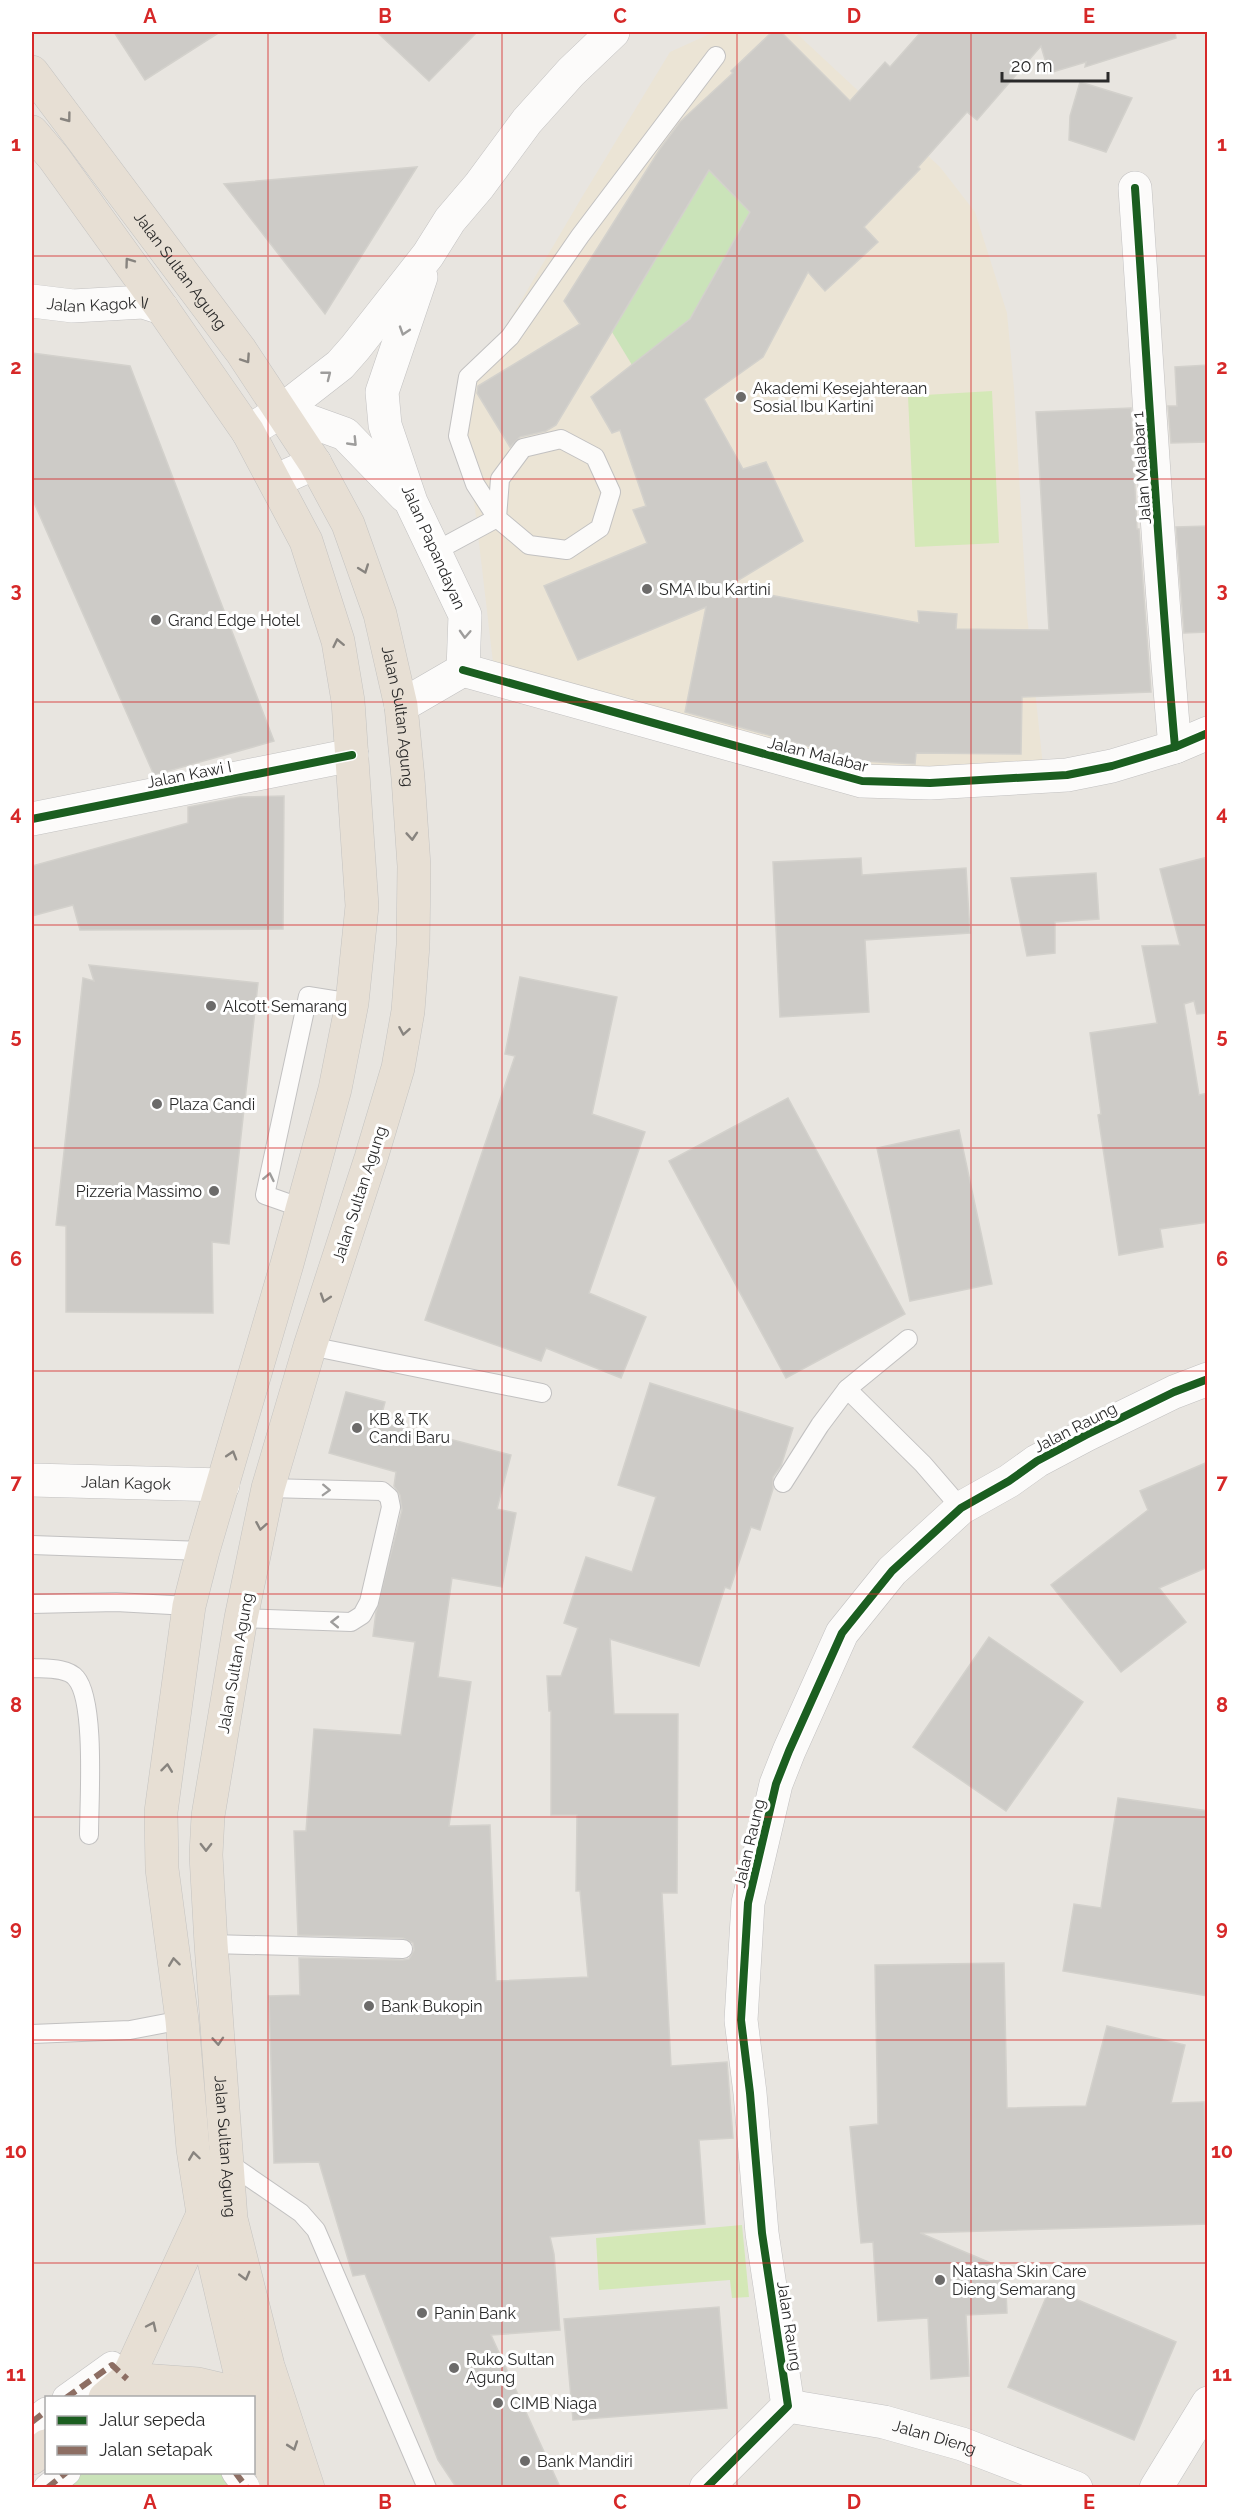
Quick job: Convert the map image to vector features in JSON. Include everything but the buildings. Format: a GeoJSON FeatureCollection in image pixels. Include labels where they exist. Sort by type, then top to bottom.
{"type":"FeatureCollection","features":[{"type":"Feature","properties":{"kind":"highway","name":"Jalan Sultan Agung"},"geometry":{"type":"LineString","coordinates":[[32,72],[234,342],[315,463],[348,524],[366,574],[380,614],[401,706],[414,866],[413,945],[408,1011],[398,1068],[372,1158],[310,1346],[268,1488],[241,1618],[208,1816],[206,1855],[211,1944],[231,2219],[268,2366],[256,2404],[278,2487]]}},
{"type":"Feature","properties":{"kind":"highway","name":"Jalan Sultan Agung"},"geometry":{"type":"LineString","coordinates":[[32,132],[54,158],[248,432],[306,541],[338,641],[348,700],[362,906],[352,1003],[335,1089],[189,1606],[161,1812],[162,1869],[182,2020],[193,2149],[203,2214],[254,2396]]}},
{"type":"Feature","properties":{"kind":"highway","name":"Jalan Sultan Agung"},"geometry":{"type":"LineString","coordinates":[[116,2388],[203,2214]]}},
{"type":"Feature","properties":{"kind":"highway"},"geometry":{"type":"LineString","coordinates":[[116,2388],[198,2384],[233,2396]]}},
{"type":"Feature","properties":{"kind":"highway"},"geometry":{"type":"LineString","coordinates":[[256,2404],[287,2429],[308,2487]]}},
{"type":"Feature","properties":{"kind":"highway"},"geometry":{"type":"LineString","coordinates":[[32,2458],[45,2447]]}},
{"type":"Feature","properties":{"kind":"street","name":"Jalan Papandayan"},"geometry":{"type":"LineString","coordinates":[[248,432],[281,411],[340,365],[428,255],[450,220],[527,122],[571,72],[613,32]]}},
{"type":"Feature","properties":{"kind":"street","name":"Jalan Malabar 1"},"geometry":{"type":"LineString","coordinates":[[1135,188],[1158,515],[1161,592],[1175,747]]}},
{"type":"Feature","properties":{"kind":"street","name":"Jalan Papandayan"},"geometry":{"type":"LineString","coordinates":[[428,255],[382,392],[385,424],[411,502],[465,615],[463,670]]}},
{"type":"Feature","properties":{"kind":"street","name":"Jalan Kagok II"},"geometry":{"type":"LineString","coordinates":[[32,301],[73,306],[109,306],[143,302],[162,308]]}},
{"type":"Feature","properties":{"kind":"street"},"geometry":{"type":"LineString","coordinates":[[281,411],[345,434],[411,502]]}},
{"type":"Feature","properties":{"kind":"street"},"geometry":{"type":"LineString","coordinates":[[274,481],[315,463]]}},
{"type":"Feature","properties":{"kind":"street"},"geometry":{"type":"LineString","coordinates":[[401,706],[463,670]]}},
{"type":"Feature","properties":{"kind":"street","name":"Jalan Malabar"},"geometry":{"type":"LineString","coordinates":[[463,670],[862,781],[930,783],[1067,775],[1112,766],[1175,747],[1208,733]]}},
{"type":"Feature","properties":{"kind":"street","name":"Jalan Kawi I"},"geometry":{"type":"LineString","coordinates":[[32,819],[352,755]]}},
{"type":"Feature","properties":{"kind":"street","name":"Jalan Raung"},"geometry":{"type":"LineString","coordinates":[[788,2406],[762,2233],[741,2020],[748,1903],[776,1784],[789,1751],[842,1633],[892,1571],[961,1508],[1076,1440],[1174,1392],[1208,1379]]}},
{"type":"Feature","properties":{"kind":"street","name":"Jalan Kagok"},"geometry":{"type":"LineString","coordinates":[[32,1480],[223,1485]]}},
{"type":"Feature","properties":{"kind":"street"},"geometry":{"type":"LineString","coordinates":[[67,2396],[112,2365],[116,2388]]}},
{"type":"Feature","properties":{"kind":"street"},"geometry":{"type":"LineString","coordinates":[[1156,2487],[1208,2403]]}},
{"type":"Feature","properties":{"kind":"street"},"geometry":{"type":"LineString","coordinates":[[706,2487],[788,2406]]}},
{"type":"Feature","properties":{"kind":"street","name":"Jalan Dieng"},"geometry":{"type":"LineString","coordinates":[[788,2406],[884,2422],[962,2444],[1076,2487]]}},
{"type":"Feature","properties":{"kind":"street"},"geometry":{"type":"LineString","coordinates":[[32,2422],[45,2412]]}},
{"type":"Feature","properties":{"kind":"street"},"geometry":{"type":"LineString","coordinates":[[47,2487],[65,2474]]}},
{"type":"Feature","properties":{"kind":"street"},"geometry":{"type":"LineString","coordinates":[[237,2474],[247,2487]]}},
{"type":"Feature","properties":{"kind":"lane"},"geometry":{"type":"LineString","coordinates":[[497,518],[500,479],[523,448],[561,439],[595,457],[611,492],[600,528],[567,550],[529,545],[497,518],[475,484],[458,436],[468,377],[510,337],[580,236],[716,56]]}},
{"type":"Feature","properties":{"kind":"lane"},"geometry":{"type":"LineString","coordinates":[[434,552],[497,518]]}},
{"type":"Feature","properties":{"kind":"lane"},"geometry":{"type":"LineString","coordinates":[[302,1208],[265,1195],[308,996],[352,1003]]}},
{"type":"Feature","properties":{"kind":"lane"},"geometry":{"type":"LineString","coordinates":[[783,1483],[820,1425],[847,1389],[908,1339]]}},
{"type":"Feature","properties":{"kind":"lane"},"geometry":{"type":"LineString","coordinates":[[310,1346],[542,1393]]}},
{"type":"Feature","properties":{"kind":"lane"},"geometry":{"type":"LineString","coordinates":[[847,1389],[923,1464],[961,1508]]}},
{"type":"Feature","properties":{"kind":"lane"},"geometry":{"type":"LineString","coordinates":[[241,1618],[351,1622],[362,1615],[369,1602],[391,1507],[389,1497],[382,1491],[268,1488]]}},
{"type":"Feature","properties":{"kind":"lane"},"geometry":{"type":"LineString","coordinates":[[32,1545],[203,1551]]}},
{"type":"Feature","properties":{"kind":"lane"},"geometry":{"type":"LineString","coordinates":[[32,1604],[116,1602],[189,1606]]}},
{"type":"Feature","properties":{"kind":"lane"},"geometry":{"type":"LineString","coordinates":[[32,1668],[64,1671],[76,1677],[86,1699],[89,1835]]}},
{"type":"Feature","properties":{"kind":"lane"},"geometry":{"type":"LineString","coordinates":[[211,1944],[403,1949]]}},
{"type":"Feature","properties":{"kind":"lane"},"geometry":{"type":"LineString","coordinates":[[32,2034],[130,2030],[182,2020]]}},
{"type":"Feature","properties":{"kind":"lane"},"geometry":{"type":"LineString","coordinates":[[227,2162],[301,2213],[316,2230],[427,2487]]}},
{"type":"Feature","properties":{"kind":"shaded area","name":"Akademi Kesejahteraan Sosial Ibu Kartini"},"geometry":{"type":"Polygon","coordinates":[[[714,32],[795,32],[940,167],[975,212],[1007,313],[1014,389],[1027,615],[1043,766],[854,774],[494,671],[463,406],[505,328],[670,52],[714,32]]]}},
{"type":"Feature","properties":{"kind":"green space"},"geometry":{"type":"Polygon","coordinates":[[[709,170],[750,212],[690,319],[632,365],[612,332],[709,170]]]}},
{"type":"Feature","properties":{"kind":"green space"},"geometry":{"type":"Polygon","coordinates":[[[992,391],[999,543],[915,547],[908,396],[992,391]]]}},
{"type":"Feature","properties":{"kind":"green space"},"geometry":{"type":"Polygon","coordinates":[[[742,2225],[749,2297],[732,2298],[730,2280],[599,2290],[596,2238],[742,2225]]]}},
{"type":"Feature","properties":{"kind":"green space"},"geometry":{"type":"Polygon","coordinates":[[[51,2474],[227,2474],[233,2487],[32,2488],[51,2474]]]}},
{"type":"Feature","properties":{"kind":"marked path"},"geometry":{"type":"LineString","coordinates":[[69,2396],[112,2365],[127,2379]]}},
{"type":"Feature","properties":{"kind":"marked path"},"geometry":{"type":"LineString","coordinates":[[32,2422],[45,2412]]}},
{"type":"Feature","properties":{"kind":"marked path"},"geometry":{"type":"LineString","coordinates":[[47,2488],[64,2474]]}},
{"type":"Feature","properties":{"kind":"marked path"},"geometry":{"type":"LineString","coordinates":[[236,2474],[247,2488]]}},
{"type":"Feature","properties":{"kind":"cycle path"},"geometry":{"type":"LineString","coordinates":[[1135,188],[1158,537],[1175,747]]}},
{"type":"Feature","properties":{"kind":"cycle path"},"geometry":{"type":"LineString","coordinates":[[463,670],[862,781],[930,783],[1067,775],[1112,766],[1175,747],[1208,733]]}},
{"type":"Feature","properties":{"kind":"cycle path"},"geometry":{"type":"LineString","coordinates":[[32,819],[352,755]]}},
{"type":"Feature","properties":{"kind":"cycle path"},"geometry":{"type":"LineString","coordinates":[[706,2488],[788,2406],[762,2233],[741,2020],[748,1903],[776,1784],[842,1633],[892,1571],[961,1508],[1009,1481],[1037,1461],[1086,1435],[1174,1392],[1208,1379]]}},
{"type":"Feature","properties":{"kind":"place","name":"Akademi Kesejahteraan Sosial Ibu Kartini"},"geometry":{"type":"Point","coordinates":[741,397]}},
{"type":"Feature","properties":{"kind":"place","name":"SMA Ibu Kartini"},"geometry":{"type":"Point","coordinates":[647,589]}},
{"type":"Feature","properties":{"kind":"place","name":"Grand Edge Hotel"},"geometry":{"type":"Point","coordinates":[156,620]}},
{"type":"Feature","properties":{"kind":"place","name":"Alcott Semarang"},"geometry":{"type":"Point","coordinates":[211,1006]}},
{"type":"Feature","properties":{"kind":"place","name":"Plaza Candi"},"geometry":{"type":"Point","coordinates":[157,1104]}},
{"type":"Feature","properties":{"kind":"place","name":"Pizzeria Massimo"},"geometry":{"type":"Point","coordinates":[214,1191]}},
{"type":"Feature","properties":{"kind":"place","name":"KB & TK Candi Baru"},"geometry":{"type":"Point","coordinates":[357,1428]}},
{"type":"Feature","properties":{"kind":"place","name":"Bank Bukopin"},"geometry":{"type":"Point","coordinates":[369,2006]}},
{"type":"Feature","properties":{"kind":"place","name":"Natasha Skin Care Dieng Semarang"},"geometry":{"type":"Point","coordinates":[940,2280]}},
{"type":"Feature","properties":{"kind":"place","name":"Panin Bank"},"geometry":{"type":"Point","coordinates":[422,2313]}},
{"type":"Feature","properties":{"kind":"place","name":"Ruko Sultan Agung"},"geometry":{"type":"Point","coordinates":[454,2368]}},
{"type":"Feature","properties":{"kind":"place","name":"CIMB Niaga"},"geometry":{"type":"Point","coordinates":[498,2403]}},
{"type":"Feature","properties":{"kind":"place","name":"Bank Mandiri"},"geometry":{"type":"Point","coordinates":[525,2461]}}]}
